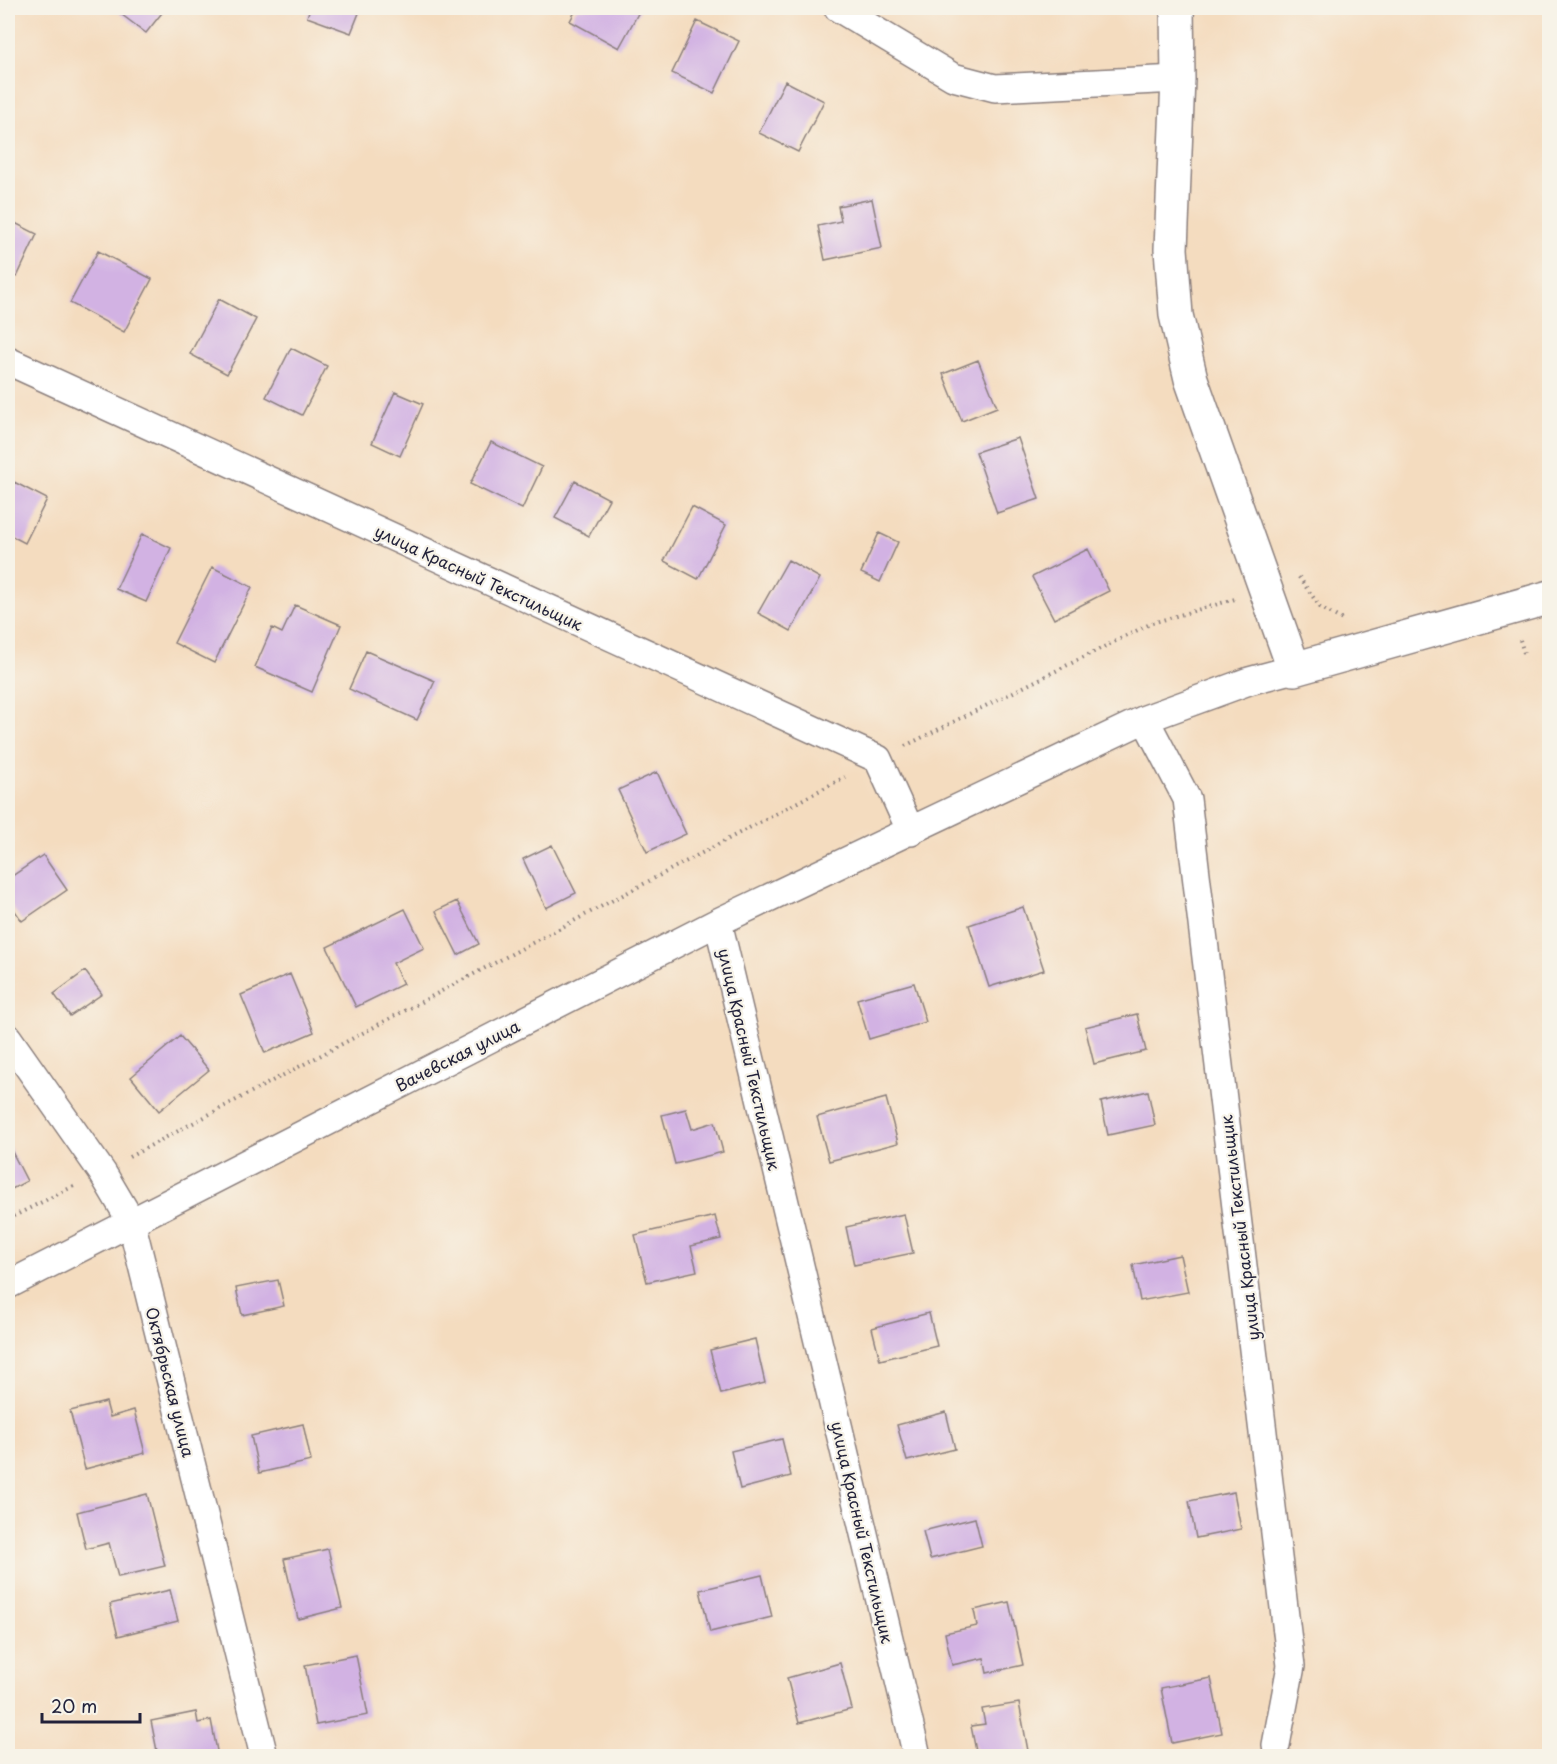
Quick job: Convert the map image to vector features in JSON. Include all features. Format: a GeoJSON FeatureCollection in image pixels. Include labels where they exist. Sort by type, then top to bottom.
{"type":"FeatureCollection","features":[{"type":"Feature","properties":{"kind":"main road"},"geometry":{"type":"LineString","coordinates":[[1177,8],[1178,79],[1171,249],[1176,315],[1191,379],[1294,669],[1550,597]]}},
{"type":"Feature","properties":{"kind":"street"},"geometry":{"type":"LineString","coordinates":[[838,8],[953,77],[995,88],[1178,79]]}},
{"type":"Feature","properties":{"kind":"street","name":"улица Красный Текстильщик"},"geometry":{"type":"LineString","coordinates":[[8,361],[878,759]]}},
{"type":"Feature","properties":{"kind":"street","name":"Вачевская улица"},"geometry":{"type":"LineString","coordinates":[[8,1284],[718,922],[1146,719],[1249,681],[1294,669]]}},
{"type":"Feature","properties":{"kind":"street","name":"улица Красный Текстильщик"},"geometry":{"type":"LineString","coordinates":[[1146,719],[1187,799],[1291,1666],[1276,1745]]}},
{"type":"Feature","properties":{"kind":"street"},"geometry":{"type":"LineString","coordinates":[[878,759],[911,832]]}},
{"type":"Feature","properties":{"kind":"street","name":"улица Красный Текстильщик"},"geometry":{"type":"LineString","coordinates":[[718,922],[917,1756]]}},
{"type":"Feature","properties":{"kind":"street","name":"Октябрьская улица"},"geometry":{"type":"LineString","coordinates":[[8,1038],[102,1172],[131,1221],[264,1756]]}},
{"type":"Feature","properties":{"kind":"path"},"geometry":{"type":"LineString","coordinates":[[8,1219],[102,1172],[878,759],[1152,623]]}},
{"type":"Feature","properties":{"kind":"building"},"geometry":{"type":"Polygon","coordinates":[[[113,8],[163,8],[165,9],[146,33],[113,8]]]}},
{"type":"Feature","properties":{"kind":"building"},"geometry":{"type":"Polygon","coordinates":[[[310,8],[361,8],[351,33],[307,17],[310,8]]]}},
{"type":"Feature","properties":{"kind":"building"},"geometry":{"type":"Polygon","coordinates":[[[577,8],[641,8],[619,48],[570,21],[577,8]]]}},
{"type":"Feature","properties":{"kind":"building"},"geometry":{"type":"Polygon","coordinates":[[[697,21],[739,41],[714,93],[672,73],[697,21]]]}},
{"type":"Feature","properties":{"kind":"building"},"geometry":{"type":"Polygon","coordinates":[[[785,81],[824,101],[798,152],[759,133],[785,81]]]}},
{"type":"Feature","properties":{"kind":"building"},"geometry":{"type":"Polygon","coordinates":[[[872,199],[882,248],[825,260],[818,226],[841,221],[838,206],[872,199]]]}},
{"type":"Feature","properties":{"kind":"building"},"geometry":{"type":"Polygon","coordinates":[[[9,220],[37,234],[17,277],[8,272],[9,220]]]}},
{"type":"Feature","properties":{"kind":"building"},"geometry":{"type":"Polygon","coordinates":[[[98,251],[152,279],[124,332],[70,303],[98,251]]]}},
{"type":"Feature","properties":{"kind":"building"},"geometry":{"type":"Polygon","coordinates":[[[219,299],[256,319],[227,374],[190,354],[219,299]]]}},
{"type":"Feature","properties":{"kind":"building"},"geometry":{"type":"Polygon","coordinates":[[[291,348],[327,366],[302,415],[266,397],[291,348]]]}},
{"type":"Feature","properties":{"kind":"building"},"geometry":{"type":"Polygon","coordinates":[[[978,360],[997,407],[962,421],[943,374],[978,360]]]}},
{"type":"Feature","properties":{"kind":"building"},"geometry":{"type":"Polygon","coordinates":[[[395,392],[423,404],[400,456],[372,443],[395,392]]]}},
{"type":"Feature","properties":{"kind":"building"},"geometry":{"type":"Polygon","coordinates":[[[1018,438],[1039,499],[997,513],[976,452],[1018,438]]]}},
{"type":"Feature","properties":{"kind":"building"},"geometry":{"type":"Polygon","coordinates":[[[491,442],[542,467],[522,509],[470,484],[491,442]]]}},
{"type":"Feature","properties":{"kind":"building"},"geometry":{"type":"Polygon","coordinates":[[[575,481],[609,499],[589,536],[555,518],[575,481]]]}},
{"type":"Feature","properties":{"kind":"building"},"geometry":{"type":"Polygon","coordinates":[[[14,482],[47,499],[25,543],[8,534],[8,495],[14,482]]]}},
{"type":"Feature","properties":{"kind":"building"},"geometry":{"type":"Polygon","coordinates":[[[692,507],[726,525],[698,579],[664,561],[692,507]]]}},
{"type":"Feature","properties":{"kind":"building"},"geometry":{"type":"Polygon","coordinates":[[[879,533],[898,542],[880,582],[861,573],[879,533]]]}},
{"type":"Feature","properties":{"kind":"building"},"geometry":{"type":"Polygon","coordinates":[[[142,534],[171,548],[146,602],[116,589],[142,534]]]}},
{"type":"Feature","properties":{"kind":"building"},"geometry":{"type":"Polygon","coordinates":[[[1088,549],[1109,591],[1054,619],[1032,577],[1088,549]]]}},
{"type":"Feature","properties":{"kind":"building"},"geometry":{"type":"Polygon","coordinates":[[[788,560],[820,578],[791,631],[758,613],[788,560]]]}},
{"type":"Feature","properties":{"kind":"building"},"geometry":{"type":"Polygon","coordinates":[[[212,567],[252,587],[214,663],[174,643],[212,567]]]}},
{"type":"Feature","properties":{"kind":"building"},"geometry":{"type":"Polygon","coordinates":[[[295,605],[341,625],[312,692],[255,667],[272,628],[282,633],[295,605]]]}},
{"type":"Feature","properties":{"kind":"building"},"geometry":{"type":"Polygon","coordinates":[[[366,651],[435,681],[417,720],[349,689],[366,651]]]}},
{"type":"Feature","properties":{"kind":"building"},"geometry":{"type":"Polygon","coordinates":[[[657,772],[686,834],[647,852],[618,790],[657,772]]]}},
{"type":"Feature","properties":{"kind":"building"},"geometry":{"type":"Polygon","coordinates":[[[552,845],[576,893],[546,908],[523,859],[552,845]]]}},
{"type":"Feature","properties":{"kind":"building"},"geometry":{"type":"Polygon","coordinates":[[[43,855],[67,890],[22,921],[8,901],[8,879],[43,855]]]}},
{"type":"Feature","properties":{"kind":"building"},"geometry":{"type":"Polygon","coordinates":[[[457,901],[479,944],[458,955],[436,911],[457,901]]]}},
{"type":"Feature","properties":{"kind":"building"},"geometry":{"type":"Polygon","coordinates":[[[1023,907],[1044,970],[989,987],[969,925],[1023,907]]]}},
{"type":"Feature","properties":{"kind":"building"},"geometry":{"type":"Polygon","coordinates":[[[405,909],[424,948],[393,963],[403,984],[356,1007],[327,947],[405,909]]]}},
{"type":"Feature","properties":{"kind":"building"},"geometry":{"type":"Polygon","coordinates":[[[85,971],[102,994],[70,1016],[54,994],[85,971]]]}},
{"type":"Feature","properties":{"kind":"building"},"geometry":{"type":"Polygon","coordinates":[[[290,974],[314,1032],[265,1053],[241,995],[290,974]]]}},
{"type":"Feature","properties":{"kind":"building"},"geometry":{"type":"Polygon","coordinates":[[[914,983],[926,1022],[869,1039],[857,999],[914,983]]]}},
{"type":"Feature","properties":{"kind":"building"},"geometry":{"type":"Polygon","coordinates":[[[1137,1014],[1146,1051],[1094,1064],[1085,1027],[1137,1014]]]}},
{"type":"Feature","properties":{"kind":"building"},"geometry":{"type":"Polygon","coordinates":[[[180,1036],[209,1070],[159,1111],[131,1077],[180,1036]]]}},
{"type":"Feature","properties":{"kind":"building"},"geometry":{"type":"Polygon","coordinates":[[[1148,1091],[1155,1125],[1108,1135],[1101,1102],[1148,1091]]]}},
{"type":"Feature","properties":{"kind":"building"},"geometry":{"type":"Polygon","coordinates":[[[886,1098],[898,1143],[829,1161],[817,1117],[886,1098]]]}},
{"type":"Feature","properties":{"kind":"building"},"geometry":{"type":"Polygon","coordinates":[[[686,1109],[692,1129],[715,1122],[723,1152],[675,1164],[662,1115],[686,1109]]]}},
{"type":"Feature","properties":{"kind":"building"},"geometry":{"type":"Polygon","coordinates":[[[8,1144],[27,1181],[8,1191],[8,1144]]]}},
{"type":"Feature","properties":{"kind":"building"},"geometry":{"type":"Polygon","coordinates":[[[904,1214],[913,1253],[854,1265],[846,1227],[904,1214]]]}},
{"type":"Feature","properties":{"kind":"building"},"geometry":{"type":"Polygon","coordinates":[[[715,1216],[721,1239],[691,1246],[697,1271],[647,1282],[635,1235],[715,1216]]]}},
{"type":"Feature","properties":{"kind":"building"},"geometry":{"type":"Polygon","coordinates":[[[1180,1255],[1188,1292],[1140,1301],[1133,1265],[1180,1255]]]}},
{"type":"Feature","properties":{"kind":"building"},"geometry":{"type":"Polygon","coordinates":[[[278,1280],[284,1306],[242,1315],[236,1288],[278,1280]]]}},
{"type":"Feature","properties":{"kind":"building"},"geometry":{"type":"Polygon","coordinates":[[[929,1313],[937,1346],[880,1360],[872,1328],[929,1313]]]}},
{"type":"Feature","properties":{"kind":"building"},"geometry":{"type":"Polygon","coordinates":[[[755,1339],[765,1383],[721,1394],[710,1350],[755,1339]]]}},
{"type":"Feature","properties":{"kind":"building"},"geometry":{"type":"Polygon","coordinates":[[[106,1402],[110,1417],[134,1410],[145,1453],[85,1469],[70,1411],[106,1402]]]}},
{"type":"Feature","properties":{"kind":"building"},"geometry":{"type":"Polygon","coordinates":[[[946,1412],[955,1449],[907,1461],[897,1425],[946,1412]]]}},
{"type":"Feature","properties":{"kind":"building"},"geometry":{"type":"Polygon","coordinates":[[[303,1424],[311,1461],[259,1473],[251,1436],[303,1424]]]}},
{"type":"Feature","properties":{"kind":"building"},"geometry":{"type":"Polygon","coordinates":[[[782,1439],[791,1476],[740,1489],[731,1451],[782,1439]]]}},
{"type":"Feature","properties":{"kind":"building"},"geometry":{"type":"Polygon","coordinates":[[[1234,1492],[1241,1529],[1196,1538],[1189,1501],[1234,1492]]]}},
{"type":"Feature","properties":{"kind":"building"},"geometry":{"type":"Polygon","coordinates":[[[147,1494],[165,1566],[118,1577],[109,1543],[86,1549],[77,1512],[147,1494]]]}},
{"type":"Feature","properties":{"kind":"building"},"geometry":{"type":"Polygon","coordinates":[[[975,1518],[982,1546],[930,1559],[923,1531],[975,1518]]]}},
{"type":"Feature","properties":{"kind":"building"},"geometry":{"type":"Polygon","coordinates":[[[328,1549],[342,1608],[298,1619],[284,1559],[328,1549]]]}},
{"type":"Feature","properties":{"kind":"building"},"geometry":{"type":"Polygon","coordinates":[[[762,1575],[772,1617],[710,1632],[700,1590],[762,1575]]]}},
{"type":"Feature","properties":{"kind":"building"},"geometry":{"type":"Polygon","coordinates":[[[170,1590],[178,1621],[118,1636],[110,1604],[170,1590]]]}},
{"type":"Feature","properties":{"kind":"building"},"geometry":{"type":"Polygon","coordinates":[[[1009,1602],[1023,1665],[987,1673],[984,1658],[952,1665],[945,1633],[977,1626],[974,1610],[1009,1602]]]}},
{"type":"Feature","properties":{"kind":"building"},"geometry":{"type":"Polygon","coordinates":[[[356,1655],[368,1715],[316,1725],[305,1665],[356,1655]]]}},
{"type":"Feature","properties":{"kind":"building"},"geometry":{"type":"Polygon","coordinates":[[[840,1663],[852,1709],[799,1723],[787,1678],[840,1663]]]}},
{"type":"Feature","properties":{"kind":"building"},"geometry":{"type":"Polygon","coordinates":[[[1211,1678],[1222,1733],[1172,1743],[1161,1688],[1211,1678]]]}},
{"type":"Feature","properties":{"kind":"building"},"geometry":{"type":"Polygon","coordinates":[[[1019,1703],[1029,1756],[977,1756],[971,1726],[985,1724],[982,1709],[1019,1703]]]}},
{"type":"Feature","properties":{"kind":"building"},"geometry":{"type":"Polygon","coordinates":[[[196,1712],[198,1723],[211,1720],[218,1756],[158,1756],[151,1721],[196,1712]]]}}]}
